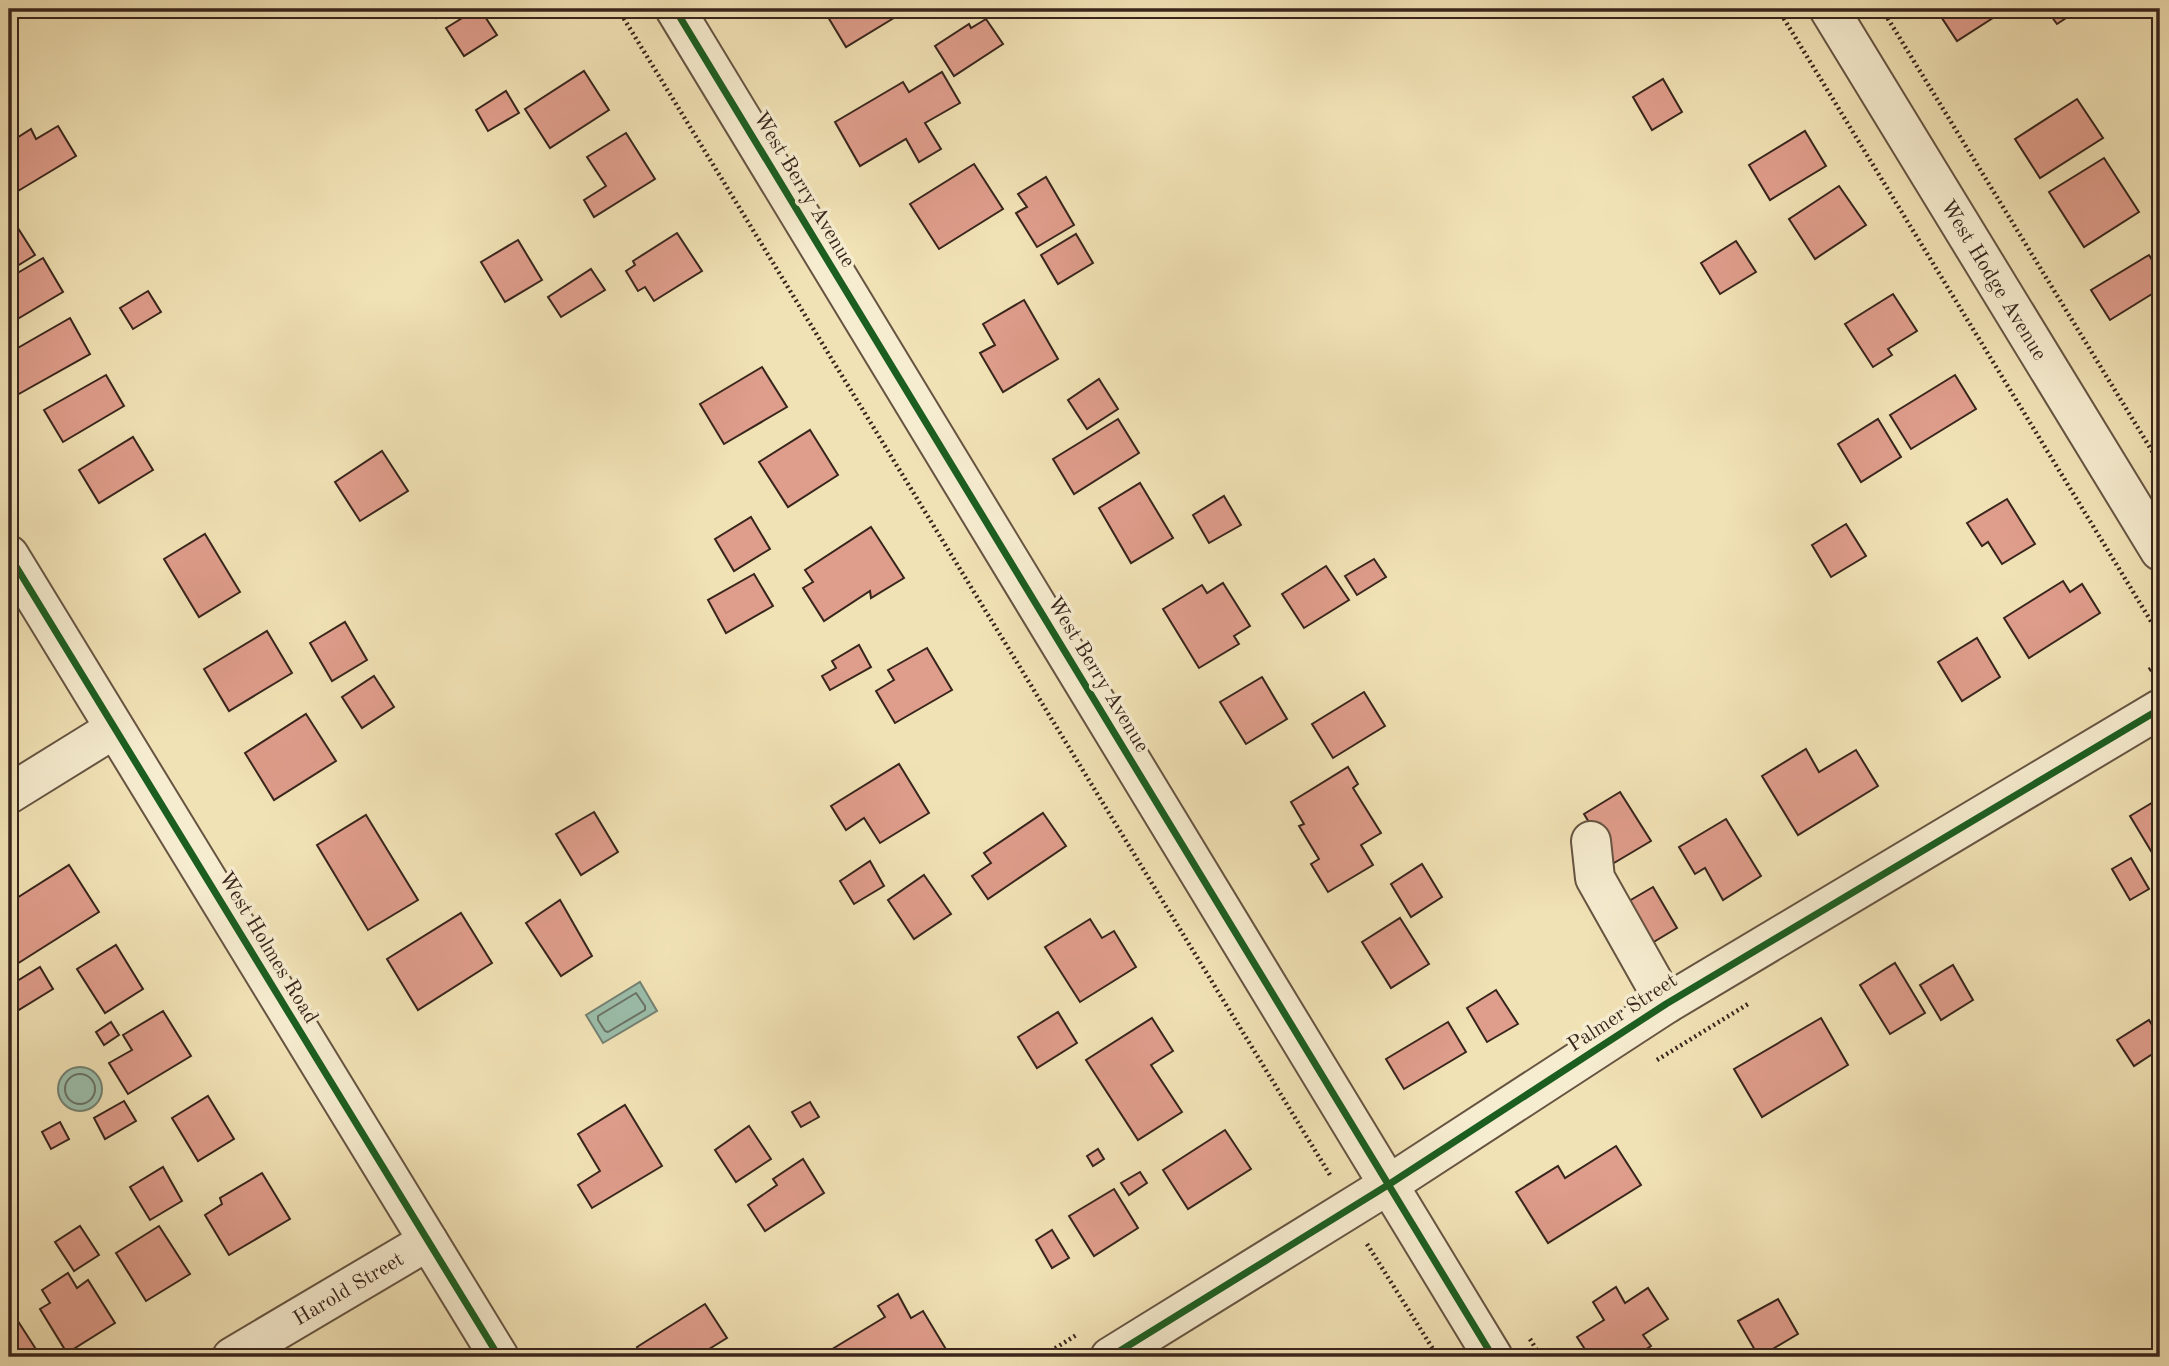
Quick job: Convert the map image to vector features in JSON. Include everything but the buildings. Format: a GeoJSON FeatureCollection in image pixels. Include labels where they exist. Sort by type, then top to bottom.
{"type":"FeatureCollection","features":[{"type":"Feature","properties":{"kind":"street","name":"West Berry Avenue"},"geometry":{"type":"LineString","coordinates":[[675,9],[1493,1357]]}},
{"type":"Feature","properties":{"kind":"street","name":"West Hodge Avenue"},"geometry":{"type":"LineString","coordinates":[[1829,9],[2160,551]]}},
{"type":"Feature","properties":{"kind":"street","name":"West Holmes Road"},"geometry":{"type":"LineString","coordinates":[[9,555],[499,1357]]}},
{"type":"Feature","properties":{"kind":"street","name":"Palmer Street"},"geometry":{"type":"LineString","coordinates":[[1098,1343],[1388,1185],[1666,1004],[2160,709]]}},
{"type":"Feature","properties":{"kind":"street"},"geometry":{"type":"LineString","coordinates":[[9,794],[114,729]]}},
{"type":"Feature","properties":{"kind":"street"},"geometry":{"type":"LineString","coordinates":[[1591,841],[1595,878],[1666,1004]]}},
{"type":"Feature","properties":{"kind":"street","name":"Harold Street"},"geometry":{"type":"LineString","coordinates":[[232,1357],[428,1241]]}},
{"type":"Feature","properties":{"kind":"path"},"geometry":{"type":"LineString","coordinates":[[618,9],[1331,1177]]}},
{"type":"Feature","properties":{"kind":"path"},"geometry":{"type":"LineString","coordinates":[[1778,9],[2160,636]]}},
{"type":"Feature","properties":{"kind":"path"},"geometry":{"type":"LineString","coordinates":[[1882,9],[2160,464]]}},
{"type":"Feature","properties":{"kind":"path"},"geometry":{"type":"LineString","coordinates":[[2148,670],[2160,663]]}},
{"type":"Feature","properties":{"kind":"path"},"geometry":{"type":"LineString","coordinates":[[1653,1063],[1759,998]]}},
{"type":"Feature","properties":{"kind":"path"},"geometry":{"type":"LineString","coordinates":[[1357,1250],[1368,1243],[1438,1357]]}},
{"type":"Feature","properties":{"kind":"path"},"geometry":{"type":"LineString","coordinates":[[1527,1334],[1541,1357]]}},
{"type":"Feature","properties":{"kind":"path"},"geometry":{"type":"LineString","coordinates":[[1041,1357],[1098,1343]]}},
{"type":"Feature","properties":{"kind":"water"},"geometry":{"type":"Polygon","coordinates":[[[640,982],[657,1011],[603,1043],[586,1015],[640,982]]]}},
{"type":"Feature","properties":{"kind":"water"},"geometry":{"type":"Polygon","coordinates":[[[80,1067],[95,1074],[102,1089],[95,1104],[80,1111],[65,1104],[58,1089],[65,1074],[80,1067]]]}},
{"type":"Feature","properties":{"kind":"cycle path"},"geometry":{"type":"LineString","coordinates":[[675,9],[1493,1357]]}},
{"type":"Feature","properties":{"kind":"cycle path"},"geometry":{"type":"LineString","coordinates":[[9,555],[499,1357]]}},
{"type":"Feature","properties":{"kind":"cycle path"},"geometry":{"type":"LineString","coordinates":[[1110,1357],[1388,1185],[1666,1004],[2160,709]]}}]}
